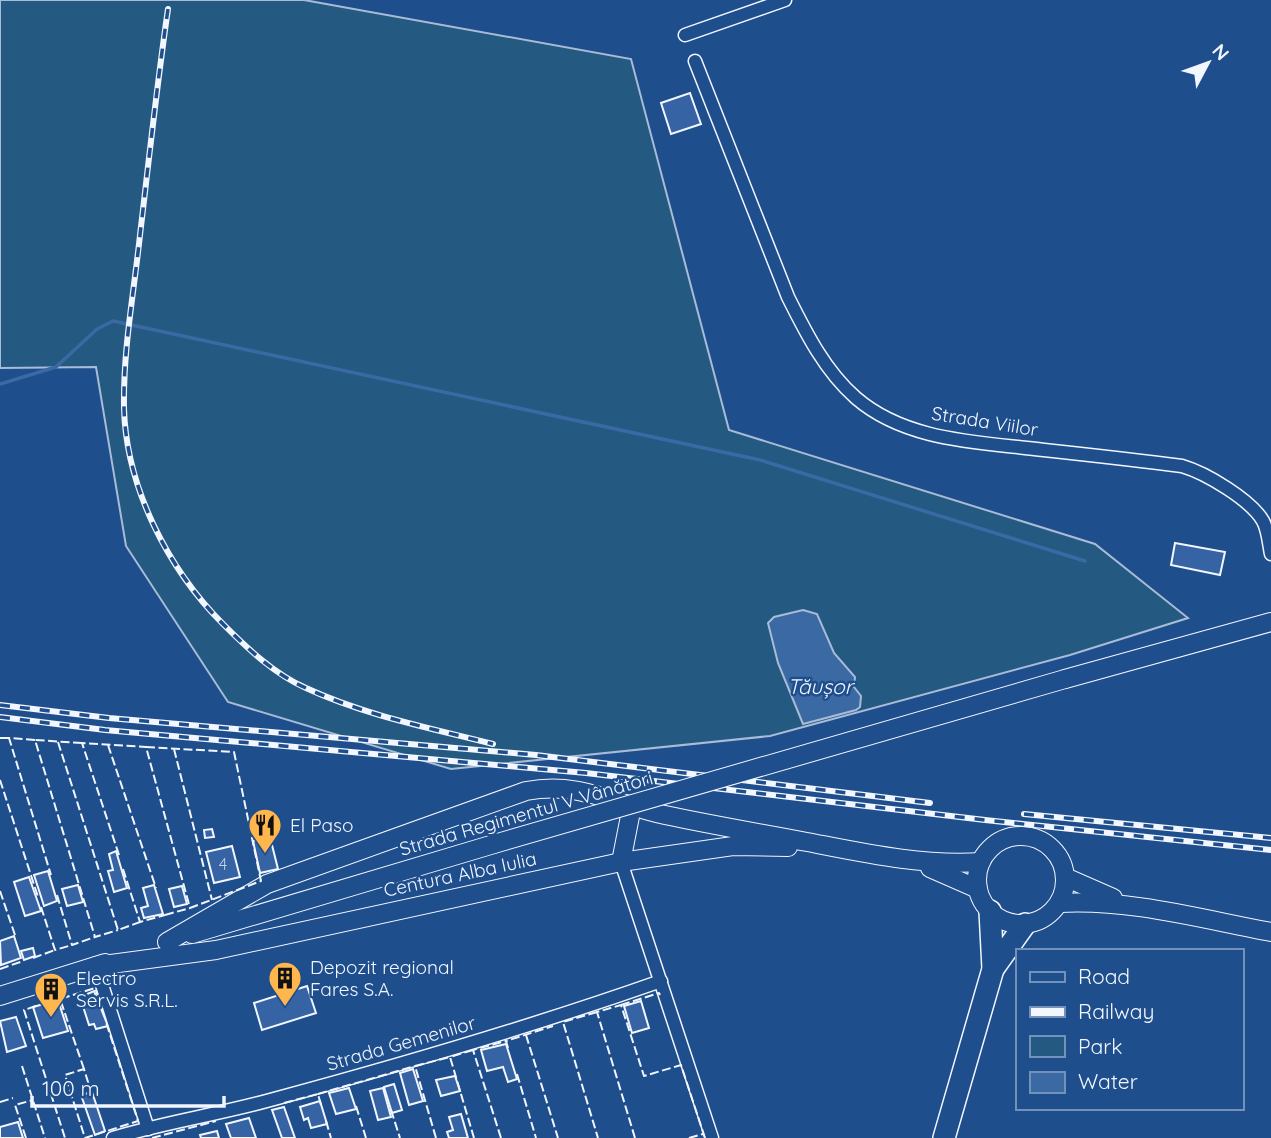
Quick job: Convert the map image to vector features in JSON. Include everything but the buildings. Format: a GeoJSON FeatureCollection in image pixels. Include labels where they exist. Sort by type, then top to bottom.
{"type":"FeatureCollection","features":[{"type":"Feature","properties":{"kind":"highway"},"geometry":{"type":"LineString","coordinates":[[944,1138],[993,969],[990,911]]}},
{"type":"Feature","properties":{"kind":"highway"},"geometry":{"type":"LineString","coordinates":[[993,969],[1025,924]]}},
{"type":"Feature","properties":{"kind":"main road","name":"Strada Regimentul V Vânători"},"geometry":{"type":"LineString","coordinates":[[0,996],[167,942],[494,844],[1271,622]]}},
{"type":"Feature","properties":{"kind":"main road","name":"Centura Alba Iulia"},"geometry":{"type":"LineString","coordinates":[[167,942],[267,884],[526,790],[554,786],[580,789],[632,806],[836,848],[904,859],[956,864],[981,862]]}},
{"type":"Feature","properties":{"kind":"main road"},"geometry":{"type":"LineString","coordinates":[[621,862],[632,806]]}},
{"type":"Feature","properties":{"kind":"main road"},"geometry":{"type":"LineString","coordinates":[[1059,903],[1065,877],[1054,851],[1029,836],[1000,841],[981,862],[978,889],[990,911],[1000,919],[1025,924],[1038,920],[1059,903],[1085,902],[1140,907],[1271,932]]}},
{"type":"Feature","properties":{"kind":"main road","name":"Centura Alba Iulia"},"geometry":{"type":"LineString","coordinates":[[96,966],[216,950],[621,862],[733,846],[836,848]]}},
{"type":"Feature","properties":{"kind":"main road","name":"Centura Alba Iulia"},"geometry":{"type":"LineString","coordinates":[[904,859],[953,876],[978,889]]}},
{"type":"Feature","properties":{"kind":"main road"},"geometry":{"type":"LineString","coordinates":[[1065,877],[1140,907]]}},
{"type":"Feature","properties":{"kind":"street"},"geometry":{"type":"LineString","coordinates":[[685,35],[785,0]]}},
{"type":"Feature","properties":{"kind":"street","name":"Strada Viilor"},"geometry":{"type":"LineString","coordinates":[[695,61],[788,297],[806,334],[832,374],[857,399],[882,415],[942,438],[1182,466],[1217,480],[1267,521],[1271,554]]}},
{"type":"Feature","properties":{"kind":"street"},"geometry":{"type":"LineString","coordinates":[[621,862],[712,1138]]}},
{"type":"Feature","properties":{"kind":"street"},"geometry":{"type":"LineString","coordinates":[[96,966],[148,1129]]}},
{"type":"Feature","properties":{"kind":"street","name":"Strada Gemenilor"},"geometry":{"type":"LineString","coordinates":[[113,1138],[277,1099],[547,1021],[660,981]]}},
{"type":"Feature","properties":{"kind":"green space"},"geometry":{"type":"Polygon","coordinates":[[[0,0],[304,0],[631,59],[729,430],[1095,544],[1188,618],[1070,655],[770,736],[451,769],[228,702],[126,546],[96,367],[0,368],[0,0]]]}},
{"type":"Feature","properties":{"kind":"water","name":"Tăușor"},"geometry":{"type":"Polygon","coordinates":[[[803,610],[817,614],[834,653],[855,677],[854,687],[861,696],[860,707],[856,710],[803,724],[778,663],[768,623],[774,617],[803,610]]]}},
{"type":"Feature","properties":{"kind":"waterway"},"geometry":{"type":"LineString","coordinates":[[0,384],[56,367],[97,329],[113,321],[760,460],[1085,561]]}},
{"type":"Feature","properties":{"kind":"railway"},"geometry":{"type":"LineString","coordinates":[[168,9],[129,321],[124,386],[127,438],[133,467],[154,525],[168,552],[203,602],[242,642],[283,675],[306,688],[351,706],[493,744]]}},
{"type":"Feature","properties":{"kind":"railway"},"geometry":{"type":"LineString","coordinates":[[0,705],[109,718],[536,755],[930,803]]}},
{"type":"Feature","properties":{"kind":"railway"},"geometry":{"type":"LineString","coordinates":[[0,717],[105,730],[586,773],[985,820],[1271,850]]}},
{"type":"Feature","properties":{"kind":"railway"},"geometry":{"type":"LineString","coordinates":[[1024,814],[1271,838]]}},
{"type":"Feature","properties":{"kind":"fence"},"geometry":{"type":"LineString","coordinates":[[0,738],[9,738]]}},
{"type":"Feature","properties":{"kind":"fence"},"geometry":{"type":"LineString","coordinates":[[35,740],[9,738],[51,875]]}},
{"type":"Feature","properties":{"kind":"fence"},"geometry":{"type":"LineString","coordinates":[[82,743],[35,740],[95,937],[118,930]]}},
{"type":"Feature","properties":{"kind":"fence"},"geometry":{"type":"LineString","coordinates":[[58,742],[118,930],[140,922]]}},
{"type":"Feature","properties":{"kind":"fence"},"geometry":{"type":"LineString","coordinates":[[119,855],[82,743],[146,747]]}},
{"type":"Feature","properties":{"kind":"fence"},"geometry":{"type":"LineString","coordinates":[[108,745],[156,888]]}},
{"type":"Feature","properties":{"kind":"fence"},"geometry":{"type":"LineString","coordinates":[[146,747],[234,752],[261,881],[190,908],[146,747]]}},
{"type":"Feature","properties":{"kind":"fence"},"geometry":{"type":"LineString","coordinates":[[174,749],[212,900]]}},
{"type":"Feature","properties":{"kind":"fence"},"geometry":{"type":"LineString","coordinates":[[0,780],[38,897]]}},
{"type":"Feature","properties":{"kind":"fence"},"geometry":{"type":"LineString","coordinates":[[123,869],[140,922],[165,915]]}},
{"type":"Feature","properties":{"kind":"fence"},"geometry":{"type":"LineString","coordinates":[[0,891],[16,938]]}},
{"type":"Feature","properties":{"kind":"fence"},"geometry":{"type":"LineString","coordinates":[[57,895],[72,945],[95,937]]}},
{"type":"Feature","properties":{"kind":"fence"},"geometry":{"type":"LineString","coordinates":[[41,907],[55,950],[72,945]]}},
{"type":"Feature","properties":{"kind":"fence"},"geometry":{"type":"LineString","coordinates":[[165,915],[190,908]]}},
{"type":"Feature","properties":{"kind":"fence"},"geometry":{"type":"LineString","coordinates":[[33,958],[55,950]]}},
{"type":"Feature","properties":{"kind":"fence"},"geometry":{"type":"LineString","coordinates":[[0,969],[23,961]]}},
{"type":"Feature","properties":{"kind":"fence"},"geometry":{"type":"LineString","coordinates":[[84,1069],[60,999],[95,988],[99,999]]}},
{"type":"Feature","properties":{"kind":"fence"},"geometry":{"type":"LineString","coordinates":[[621,1005],[659,993],[660,995]]}},
{"type":"Feature","properties":{"kind":"fence"},"geometry":{"type":"LineString","coordinates":[[635,1138],[597,1012],[621,1005],[644,1076],[681,1065],[705,1138]]}},
{"type":"Feature","properties":{"kind":"fence"},"geometry":{"type":"LineString","coordinates":[[36,1006],[24,1010],[65,1138]]}},
{"type":"Feature","properties":{"kind":"fence"},"geometry":{"type":"LineString","coordinates":[[597,1012],[563,1022],[598,1138]]}},
{"type":"Feature","properties":{"kind":"fence"},"geometry":{"type":"LineString","coordinates":[[92,1095],[84,1069],[65,1075],[85,1138],[138,1121],[106,1022]]}},
{"type":"Feature","properties":{"kind":"fence"},"geometry":{"type":"LineString","coordinates":[[508,1048],[506,1041],[553,1026]]}},
{"type":"Feature","properties":{"kind":"fence"},"geometry":{"type":"LineString","coordinates":[[526,1035],[558,1138]]}},
{"type":"Feature","properties":{"kind":"fence"},"geometry":{"type":"LineString","coordinates":[[501,1138],[473,1050],[506,1041]]}},
{"type":"Feature","properties":{"kind":"fence"},"geometry":{"type":"LineString","coordinates":[[473,1050],[450,1057],[474,1138]]}},
{"type":"Feature","properties":{"kind":"fence"},"geometry":{"type":"LineString","coordinates":[[436,1138],[415,1066],[450,1057]]}},
{"type":"Feature","properties":{"kind":"fence"},"geometry":{"type":"LineString","coordinates":[[22,1066],[45,1138]]}},
{"type":"Feature","properties":{"kind":"fence"},"geometry":{"type":"LineString","coordinates":[[318,1094],[415,1066]]}},
{"type":"Feature","properties":{"kind":"fence"},"geometry":{"type":"LineString","coordinates":[[517,1074],[536,1138]]}},
{"type":"Feature","properties":{"kind":"fence"},"geometry":{"type":"LineString","coordinates":[[284,1103],[318,1094],[321,1105]]}},
{"type":"Feature","properties":{"kind":"fence"},"geometry":{"type":"LineString","coordinates":[[0,1102],[13,1098]]}},
{"type":"Feature","properties":{"kind":"fence"},"geometry":{"type":"LineString","coordinates":[[26,1138],[15,1105],[33,1100]]}},
{"type":"Feature","properties":{"kind":"fence"},"geometry":{"type":"LineString","coordinates":[[356,1106],[366,1138]]}},
{"type":"Feature","properties":{"kind":"fence"},"geometry":{"type":"LineString","coordinates":[[391,1110],[400,1138]]}},
{"type":"Feature","properties":{"kind":"fence"},"geometry":{"type":"LineString","coordinates":[[152,1138],[216,1121]]}},
{"type":"Feature","properties":{"kind":"fence"},"geometry":{"type":"LineString","coordinates":[[326,1121],[331,1138]]}},
{"type":"Feature","properties":{"kind":"fence"},"geometry":{"type":"LineString","coordinates":[[689,1138],[703,1134]]}},
{"type":"Feature","properties":{"kind":"place","name":"El Paso"},"geometry":{"type":"Point","coordinates":[265,855]}},
{"type":"Feature","properties":{"kind":"place","name":"Depozit regional Fares S.A."},"geometry":{"type":"Point","coordinates":[285,1008]}},
{"type":"Feature","properties":{"kind":"place","name":"Electro Servis S.R.L."},"geometry":{"type":"Point","coordinates":[51,1019]}}]}
